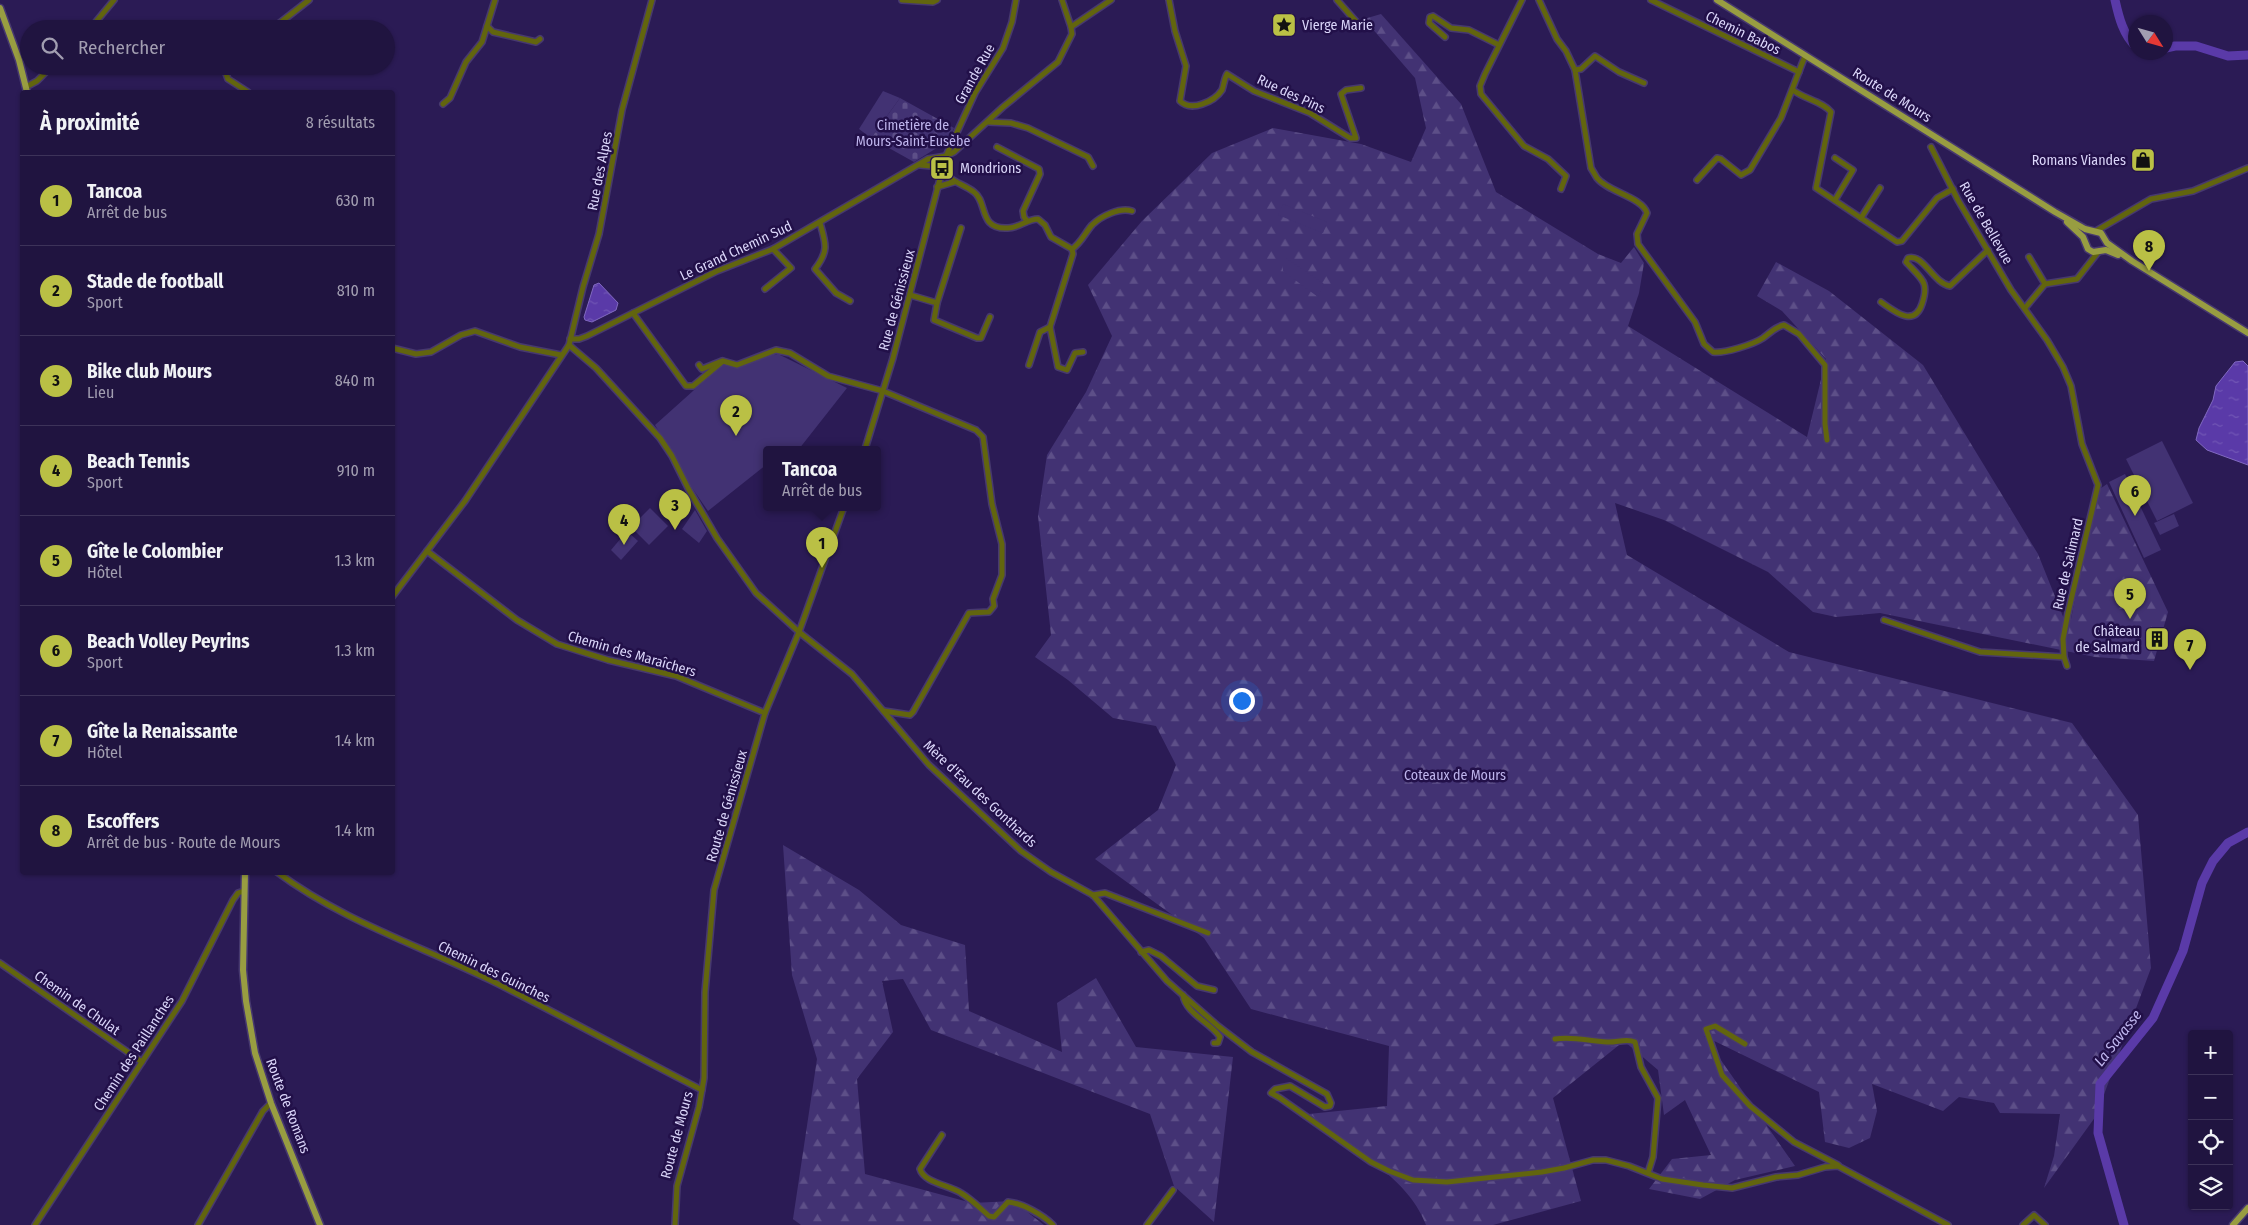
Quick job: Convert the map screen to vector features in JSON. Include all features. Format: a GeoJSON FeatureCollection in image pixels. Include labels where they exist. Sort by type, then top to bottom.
{"type":"FeatureCollection","features":[{"type":"Feature","properties":{"kind":"main road","name":"Route de Mours"},"geometry":{"type":"LineString","coordinates":[[1717,0],[2054,212],[2104,238],[2132,261],[2248,333]]}},
{"type":"Feature","properties":{"kind":"main road"},"geometry":{"type":"LineString","coordinates":[[0,8],[20,64]]}},
{"type":"Feature","properties":{"kind":"main road"},"geometry":{"type":"LineString","coordinates":[[22,75],[26,90]]}},
{"type":"Feature","properties":{"kind":"main road","name":"Route de Mours"},"geometry":{"type":"LineString","coordinates":[[2054,212],[2080,233],[2085,240],[2088,250],[2100,250],[2132,261]]}},
{"type":"Feature","properties":{"kind":"main road"},"geometry":{"type":"LineString","coordinates":[[2085,240],[2093,232]]}},
{"type":"Feature","properties":{"kind":"main road"},"geometry":{"type":"LineString","coordinates":[[2100,250],[2104,238]]}},
{"type":"Feature","properties":{"kind":"main road","name":"Route de Romans"},"geometry":{"type":"LineString","coordinates":[[245,875],[243,970],[254,1053],[271,1103],[320,1225]]}},
{"type":"Feature","properties":{"kind":"main road"},"geometry":{"type":"LineString","coordinates":[[2233,1225],[2248,1208]]}},
{"type":"Feature","properties":{"kind":"street"},"geometry":{"type":"LineString","coordinates":[[97,20],[114,0]]}},
{"type":"Feature","properties":{"kind":"street"},"geometry":{"type":"LineString","coordinates":[[283,20],[309,0]]}},
{"type":"Feature","properties":{"kind":"street"},"geometry":{"type":"LineString","coordinates":[[443,104],[450,98],[466,62],[482,42],[495,0]]}},
{"type":"Feature","properties":{"kind":"street","name":"Rue des Alpes"},"geometry":{"type":"LineString","coordinates":[[570,339],[599,234],[622,110],[652,0]]}},
{"type":"Feature","properties":{"kind":"street"},"geometry":{"type":"LineString","coordinates":[[902,0],[933,2],[937,0]]}},
{"type":"Feature","properties":{"kind":"street","name":"Grande Rue"},"geometry":{"type":"LineString","coordinates":[[946,156],[975,94],[1003,48],[1012,22],[1016,0]]}},
{"type":"Feature","properties":{"kind":"street"},"geometry":{"type":"LineString","coordinates":[[946,156],[954,152],[1058,62],[1072,34],[1062,0]]}},
{"type":"Feature","properties":{"kind":"street"},"geometry":{"type":"LineString","coordinates":[[1071,27],[1111,0]]}},
{"type":"Feature","properties":{"kind":"street","name":"Rue des Pins"},"geometry":{"type":"LineString","coordinates":[[1169,0],[1175,32],[1186,66],[1180,101],[1184,106],[1193,106],[1215,97],[1222,89],[1227,74],[1254,91],[1310,113],[1350,138],[1356,138],[1342,94],[1346,90],[1361,88]]}},
{"type":"Feature","properties":{"kind":"street"},"geometry":{"type":"LineString","coordinates":[[1337,0],[1360,26]]}},
{"type":"Feature","properties":{"kind":"street"},"geometry":{"type":"LineString","coordinates":[[1522,0],[1498,45],[1480,86],[1481,94],[1524,146],[1548,159],[1566,176],[1561,189]]}},
{"type":"Feature","properties":{"kind":"street"},"geometry":{"type":"LineString","coordinates":[[1539,0],[1574,70],[1591,168],[1597,179],[1640,204],[1646,210],[1647,213],[1637,234],[1638,244],[1695,322],[1704,344],[1713,352],[1727,351],[1761,339],[1772,330],[1784,325],[1799,334],[1824,365],[1827,440]]}},
{"type":"Feature","properties":{"kind":"street","name":"Chemin Babos"},"geometry":{"type":"LineString","coordinates":[[1651,0],[1799,72]]}},
{"type":"Feature","properties":{"kind":"street"},"geometry":{"type":"LineString","coordinates":[[1444,37],[1429,23],[1430,17],[1433,16],[1451,28],[1469,30],[1498,45]]}},
{"type":"Feature","properties":{"kind":"street"},"geometry":{"type":"LineString","coordinates":[[487,26],[493,32],[536,42],[540,39]]}},
{"type":"Feature","properties":{"kind":"street"},"geometry":{"type":"LineString","coordinates":[[1574,70],[1581,69],[1595,56],[1619,72],[1644,83]]}},
{"type":"Feature","properties":{"kind":"street"},"geometry":{"type":"LineString","coordinates":[[1697,180],[1717,158],[1721,158],[1741,175],[1748,172],[1776,129],[1806,56]]}},
{"type":"Feature","properties":{"kind":"street"},"geometry":{"type":"LineString","coordinates":[[26,90],[44,75]]}},
{"type":"Feature","properties":{"kind":"street"},"geometry":{"type":"LineString","coordinates":[[226,75],[228,79],[245,90]]}},
{"type":"Feature","properties":{"kind":"street"},"geometry":{"type":"LineString","coordinates":[[1793,90],[1825,106],[1830,112],[1816,188],[1897,242],[1902,241],[1937,198],[1953,189]]}},
{"type":"Feature","properties":{"kind":"street"},"geometry":{"type":"LineString","coordinates":[[988,122],[1028,128],[1088,157],[1093,166]]}},
{"type":"Feature","properties":{"kind":"street"},"geometry":{"type":"LineString","coordinates":[[997,147],[1039,169],[1040,174],[1024,211],[1027,221]]}},
{"type":"Feature","properties":{"kind":"street","name":"Rue de Bellevue"},"geometry":{"type":"LineString","coordinates":[[1931,147],[2011,290],[2025,308]]}},
{"type":"Feature","properties":{"kind":"street","name":"Le Grand Chemin Sud"},"geometry":{"type":"LineString","coordinates":[[570,339],[587,336],[717,271],[773,249],[928,159],[946,156]]}},
{"type":"Feature","properties":{"kind":"street","name":"Rue de Génissieux"},"geometry":{"type":"LineString","coordinates":[[865,446],[883,391],[910,295],[946,156]]}},
{"type":"Feature","properties":{"kind":"street"},"geometry":{"type":"LineString","coordinates":[[1835,158],[1853,170],[1835,200]]}},
{"type":"Feature","properties":{"kind":"street"},"geometry":{"type":"LineString","coordinates":[[916,166],[942,168],[948,179],[967,188],[978,196],[985,218],[991,223],[1006,229],[1019,226],[1033,219],[1042,221],[1051,237],[1072,249]]}},
{"type":"Feature","properties":{"kind":"street"},"geometry":{"type":"LineString","coordinates":[[2093,232],[2151,199],[2193,191],[2248,168]]}},
{"type":"Feature","properties":{"kind":"street"},"geometry":{"type":"LineString","coordinates":[[937,187],[954,182]]}},
{"type":"Feature","properties":{"kind":"street"},"geometry":{"type":"LineString","coordinates":[[1861,218],[1880,188]]}},
{"type":"Feature","properties":{"kind":"street"},"geometry":{"type":"LineString","coordinates":[[1083,352],[1075,353],[1067,370],[1058,367],[1050,327],[1072,249],[1092,225],[1111,213],[1132,211]]}},
{"type":"Feature","properties":{"kind":"street"},"geometry":{"type":"LineString","coordinates":[[2104,238],[2109,222]]}},
{"type":"Feature","properties":{"kind":"street"},"geometry":{"type":"LineString","coordinates":[[820,223],[826,242],[826,252],[814,268],[836,293],[850,301]]}},
{"type":"Feature","properties":{"kind":"street"},"geometry":{"type":"LineString","coordinates":[[961,228],[936,303],[934,320],[981,338],[990,317]]}},
{"type":"Feature","properties":{"kind":"street"},"geometry":{"type":"LineString","coordinates":[[765,288],[791,268],[773,249]]}},
{"type":"Feature","properties":{"kind":"street"},"geometry":{"type":"LineString","coordinates":[[1881,302],[1900,315],[1908,317],[1915,315],[1920,309],[1924,296],[1924,284],[1906,262],[1908,258],[1918,259],[1937,280],[1950,286],[1988,250]]}},
{"type":"Feature","properties":{"kind":"street"},"geometry":{"type":"LineString","coordinates":[[2088,250],[2089,262]]}},
{"type":"Feature","properties":{"kind":"street"},"geometry":{"type":"LineString","coordinates":[[2025,308],[2045,284],[2075,280],[2100,250]]}},
{"type":"Feature","properties":{"kind":"street"},"geometry":{"type":"LineString","coordinates":[[2029,257],[2045,284]]}},
{"type":"Feature","properties":{"kind":"street"},"geometry":{"type":"LineString","coordinates":[[910,295],[936,303]]}},
{"type":"Feature","properties":{"kind":"street","name":"Rue de Salimard"},"geometry":{"type":"LineString","coordinates":[[2025,308],[2047,340],[2068,377],[2073,393],[2082,444],[2098,485],[2068,614],[2064,639],[2064,657]]}},
{"type":"Feature","properties":{"kind":"street"},"geometry":{"type":"LineString","coordinates":[[633,313],[686,386],[693,386],[723,361]]}},
{"type":"Feature","properties":{"kind":"street"},"geometry":{"type":"LineString","coordinates":[[1029,365],[1040,332],[1050,327]]}},
{"type":"Feature","properties":{"kind":"street"},"geometry":{"type":"LineString","coordinates":[[395,349],[416,354],[431,352],[461,335],[475,331],[520,347],[551,353],[560,357]]}},
{"type":"Feature","properties":{"kind":"street"},"geometry":{"type":"LineString","coordinates":[[395,593],[465,501],[570,339]]}},
{"type":"Feature","properties":{"kind":"street","name":"Mère d'Eau des Gonthards"},"geometry":{"type":"LineString","coordinates":[[570,339],[660,438],[672,456],[688,490],[716,538],[766,603],[798,632],[852,674],[929,765],[1014,845],[1051,872],[1093,894],[1141,952],[1182,995],[1252,1052],[1326,1094],[1331,1103],[1327,1107],[1321,1106],[1290,1086],[1275,1089],[1271,1095],[1280,1098],[1371,1162],[1405,1178],[1447,1182],[1552,1170],[1593,1160],[1611,1162],[1648,1173]]}},
{"type":"Feature","properties":{"kind":"street"},"geometry":{"type":"LineString","coordinates":[[699,365],[702,369],[723,361],[738,365],[776,350],[790,353],[828,376],[883,391],[976,430],[983,436],[992,504],[1002,544],[1002,575],[993,599],[992,609],[989,612],[969,613],[913,712],[910,714],[884,711]]}},
{"type":"Feature","properties":{"kind":"street"},"geometry":{"type":"LineString","coordinates":[[798,632],[843,511]]}},
{"type":"Feature","properties":{"kind":"street","name":"Chemin des Maraîchers"},"geometry":{"type":"LineString","coordinates":[[427,551],[517,620],[557,644],[608,660],[676,676],[765,713]]}},
{"type":"Feature","properties":{"kind":"street"},"geometry":{"type":"LineString","coordinates":[[1884,620],[1980,652],[2064,657],[2067,666]]}},
{"type":"Feature","properties":{"kind":"street","name":"Route de Génissieux"},"geometry":{"type":"LineString","coordinates":[[705,992],[714,890],[765,713],[798,632]]}},
{"type":"Feature","properties":{"kind":"street","name":"Chemin des Guinches"},"geometry":{"type":"LineString","coordinates":[[281,875],[322,902],[392,937],[489,980],[702,1090]]}},
{"type":"Feature","properties":{"kind":"street","name":"Chemin des Paillanches"},"geometry":{"type":"LineString","coordinates":[[35,1225],[182,1001],[233,900],[238,893],[244,891]]}},
{"type":"Feature","properties":{"kind":"street"},"geometry":{"type":"LineString","coordinates":[[1093,894],[1105,893],[1208,933]]}},
{"type":"Feature","properties":{"kind":"street"},"geometry":{"type":"LineString","coordinates":[[1141,952],[1149,950],[1161,956],[1196,986],[1214,990]]}},
{"type":"Feature","properties":{"kind":"street","name":"Chemin de Chulat"},"geometry":{"type":"LineString","coordinates":[[0,963],[142,1062]]}},
{"type":"Feature","properties":{"kind":"street","name":"Route de Mours"},"geometry":{"type":"LineString","coordinates":[[674,1225],[677,1186],[693,1133],[702,1090],[705,992]]}},
{"type":"Feature","properties":{"kind":"street"},"geometry":{"type":"LineString","coordinates":[[1182,995],[1186,1006],[1215,1029],[1220,1037],[1218,1043],[1214,1044]]}},
{"type":"Feature","properties":{"kind":"street"},"geometry":{"type":"LineString","coordinates":[[1746,1044],[1715,1026],[1706,1029],[1722,1075],[1750,1106],[1794,1142],[1948,1225]]}},
{"type":"Feature","properties":{"kind":"street"},"geometry":{"type":"LineString","coordinates":[[1555,1039],[1570,1037],[1609,1043],[1635,1042],[1638,1062],[1658,1098],[1653,1157],[1648,1173],[1669,1180],[1732,1188],[1776,1177],[1798,1175],[1825,1166],[1838,1166]]}},
{"type":"Feature","properties":{"kind":"street"},"geometry":{"type":"LineString","coordinates":[[198,1225],[263,1111],[271,1103]]}},
{"type":"Feature","properties":{"kind":"street"},"geometry":{"type":"LineString","coordinates":[[942,1135],[920,1168],[922,1173],[928,1178],[961,1193],[989,1216],[994,1217],[1008,1202],[1014,1202],[1048,1219],[1053,1225]]}},
{"type":"Feature","properties":{"kind":"street"},"geometry":{"type":"LineString","coordinates":[[1147,1225],[1173,1190]]}},
{"type":"Feature","properties":{"kind":"street"},"geometry":{"type":"LineString","coordinates":[[2024,1225],[2034,1215],[2045,1225]]}},
{"type":"Feature","properties":{"kind":"green space","name":"Coteaux de Mours"},"geometry":{"type":"Polygon","coordinates":[[[1381,14],[1461,104],[1496,192],[1598,254],[1621,263],[1634,247],[1644,263],[1639,293],[1628,326],[1807,437],[1826,359],[1782,311],[1757,296],[1776,262],[1829,291],[1923,365],[2038,554],[2064,619],[2071,619],[2097,491],[2107,484],[2168,612],[2154,661],[2095,657],[1880,613],[1836,617],[1813,612],[1768,572],[1664,520],[1615,503],[1627,555],[1789,652],[2072,723],[2138,815],[2151,968],[2096,1116],[2044,1188],[2054,1156],[2060,1114],[2000,1113],[1994,1103],[1959,1097],[1943,1111],[1872,1084],[1877,1111],[1870,1138],[1849,1148],[1825,1142],[1819,1092],[1704,1036],[1795,1166],[1735,1180],[1700,1199],[1649,1189],[1672,1159],[1711,1155],[1685,1100],[1664,1115],[1658,1070],[1624,1041],[1553,1098],[1581,1201],[1493,1225],[1426,1225],[1417,1207],[1405,1191],[1389,1175],[1353,1148],[1299,1115],[1387,1106],[1389,1046],[1251,1009],[1204,938],[1095,859],[1158,810],[1176,765],[1156,726],[1113,718],[1068,680],[1035,657],[1051,635],[1038,516],[1047,455],[1086,392],[1112,336],[1088,285],[1142,221],[1212,153],[1273,128],[1361,144],[1411,162],[1426,128],[1415,78],[1364,19],[1381,14]]]}},
{"type":"Feature","properties":{"kind":"green space"},"geometry":{"type":"Polygon","coordinates":[[[883,91],[900,98],[871,138],[859,129],[883,91]]]}},
{"type":"Feature","properties":{"kind":"green space","name":"Cimetière de Mours-Saint-Eusèbe"},"geometry":{"type":"Polygon","coordinates":[[[900,98],[954,128],[948,141],[914,162],[871,138],[900,98]]]}},
{"type":"Feature","properties":{"kind":"green space"},"geometry":{"type":"Polygon","coordinates":[[[1283,204],[1327,222],[1323,233],[1278,215],[1283,204]]]}},
{"type":"Feature","properties":{"kind":"green space"},"geometry":{"type":"Polygon","coordinates":[[[1283,256],[1324,284],[1318,297],[1283,271],[1283,256]]]}},
{"type":"Feature","properties":{"kind":"green space"},"geometry":{"type":"Polygon","coordinates":[[[778,354],[847,388],[801,446],[763,446],[763,467],[708,511],[692,488],[655,425],[722,365],[778,354]]]}},
{"type":"Feature","properties":{"kind":"green space"},"geometry":{"type":"Polygon","coordinates":[[[2162,441],[2193,503],[2157,521],[2126,459],[2162,441]]]}},
{"type":"Feature","properties":{"kind":"green space"},"geometry":{"type":"Polygon","coordinates":[[[2125,474],[2161,550],[2144,558],[2109,482],[2125,474]]]}},
{"type":"Feature","properties":{"kind":"green space"},"geometry":{"type":"Polygon","coordinates":[[[650,508],[668,526],[649,545],[631,527],[650,508]]]}},
{"type":"Feature","properties":{"kind":"green space"},"geometry":{"type":"Polygon","coordinates":[[[695,510],[707,531],[699,543],[682,529],[695,510]]]}},
{"type":"Feature","properties":{"kind":"green space"},"geometry":{"type":"Polygon","coordinates":[[[2174,514],[2179,526],[2160,535],[2154,523],[2174,514]]]}},
{"type":"Feature","properties":{"kind":"green space"},"geometry":{"type":"Polygon","coordinates":[[[627,531],[638,541],[621,560],[611,550],[627,531]]]}},
{"type":"Feature","properties":{"kind":"green space"},"geometry":{"type":"Polygon","coordinates":[[[783,845],[859,890],[901,925],[965,945],[969,1011],[1062,1052],[1057,1003],[1096,978],[1136,1047],[1233,1057],[1214,1222],[1174,1186],[1150,1114],[931,1030],[903,979],[882,981],[893,1032],[857,1079],[865,1174],[972,1203],[1013,1201],[1044,1225],[801,1225],[793,1219],[817,1059],[792,975],[783,845]]]}},
{"type":"Feature","properties":{"kind":"water"},"geometry":{"type":"Polygon","coordinates":[[[599,283],[618,303],[616,310],[592,322],[585,320],[584,317],[594,285],[599,283]]]}},
{"type":"Feature","properties":{"kind":"water"},"geometry":{"type":"Polygon","coordinates":[[[2243,361],[2248,366],[2248,465],[2207,450],[2196,440],[2199,428],[2213,400],[2216,386],[2235,362],[2243,361]]]}},
{"type":"Feature","properties":{"kind":"waterway","name":"La Savasse"},"geometry":{"type":"LineString","coordinates":[[2115,0],[2120,19],[2128,36]]}},
{"type":"Feature","properties":{"kind":"waterway","name":"La Savasse"},"geometry":{"type":"LineString","coordinates":[[2173,46],[2196,46],[2228,56],[2248,55]]}},
{"type":"Feature","properties":{"kind":"waterway","name":"La Savasse"},"geometry":{"type":"LineString","coordinates":[[2124,1225],[2098,1133],[2100,1084],[2153,1018],[2183,951],[2202,883],[2213,861],[2228,843],[2248,832]]}},
{"type":"Feature","properties":{"kind":"place","name":"Vierge Marie"},"geometry":{"type":"Point","coordinates":[1284,25]}},
{"type":"Feature","properties":{"kind":"place","name":"Romans Viandes"},"geometry":{"type":"Point","coordinates":[2143,160]}},
{"type":"Feature","properties":{"kind":"place","name":"Mondrions"},"geometry":{"type":"Point","coordinates":[942,168]}},
{"type":"Feature","properties":{"kind":"place","name":"Escoffers"},"geometry":{"type":"Point","coordinates":[2149,271]}},
{"type":"Feature","properties":{"kind":"place","name":"Stade de football"},"geometry":{"type":"Point","coordinates":[736,436]}},
{"type":"Feature","properties":{"kind":"place","name":"Beach Volley Peyrins"},"geometry":{"type":"Point","coordinates":[2135,516]}},
{"type":"Feature","properties":{"kind":"place","name":"Bike club Mours"},"geometry":{"type":"Point","coordinates":[675,530]}},
{"type":"Feature","properties":{"kind":"place","name":"Beach Tennis"},"geometry":{"type":"Point","coordinates":[624,545]}},
{"type":"Feature","properties":{"kind":"place","name":"Tancoa"},"geometry":{"type":"Point","coordinates":[822,568]}},
{"type":"Feature","properties":{"kind":"place","name":"Gîte le Colombier"},"geometry":{"type":"Point","coordinates":[2130,619]}},
{"type":"Feature","properties":{"kind":"place","name":"Château de Salmard"},"geometry":{"type":"Point","coordinates":[2157,639]}},
{"type":"Feature","properties":{"kind":"place","name":"Gîte la Renaissante"},"geometry":{"type":"Point","coordinates":[2190,670]}}]}
